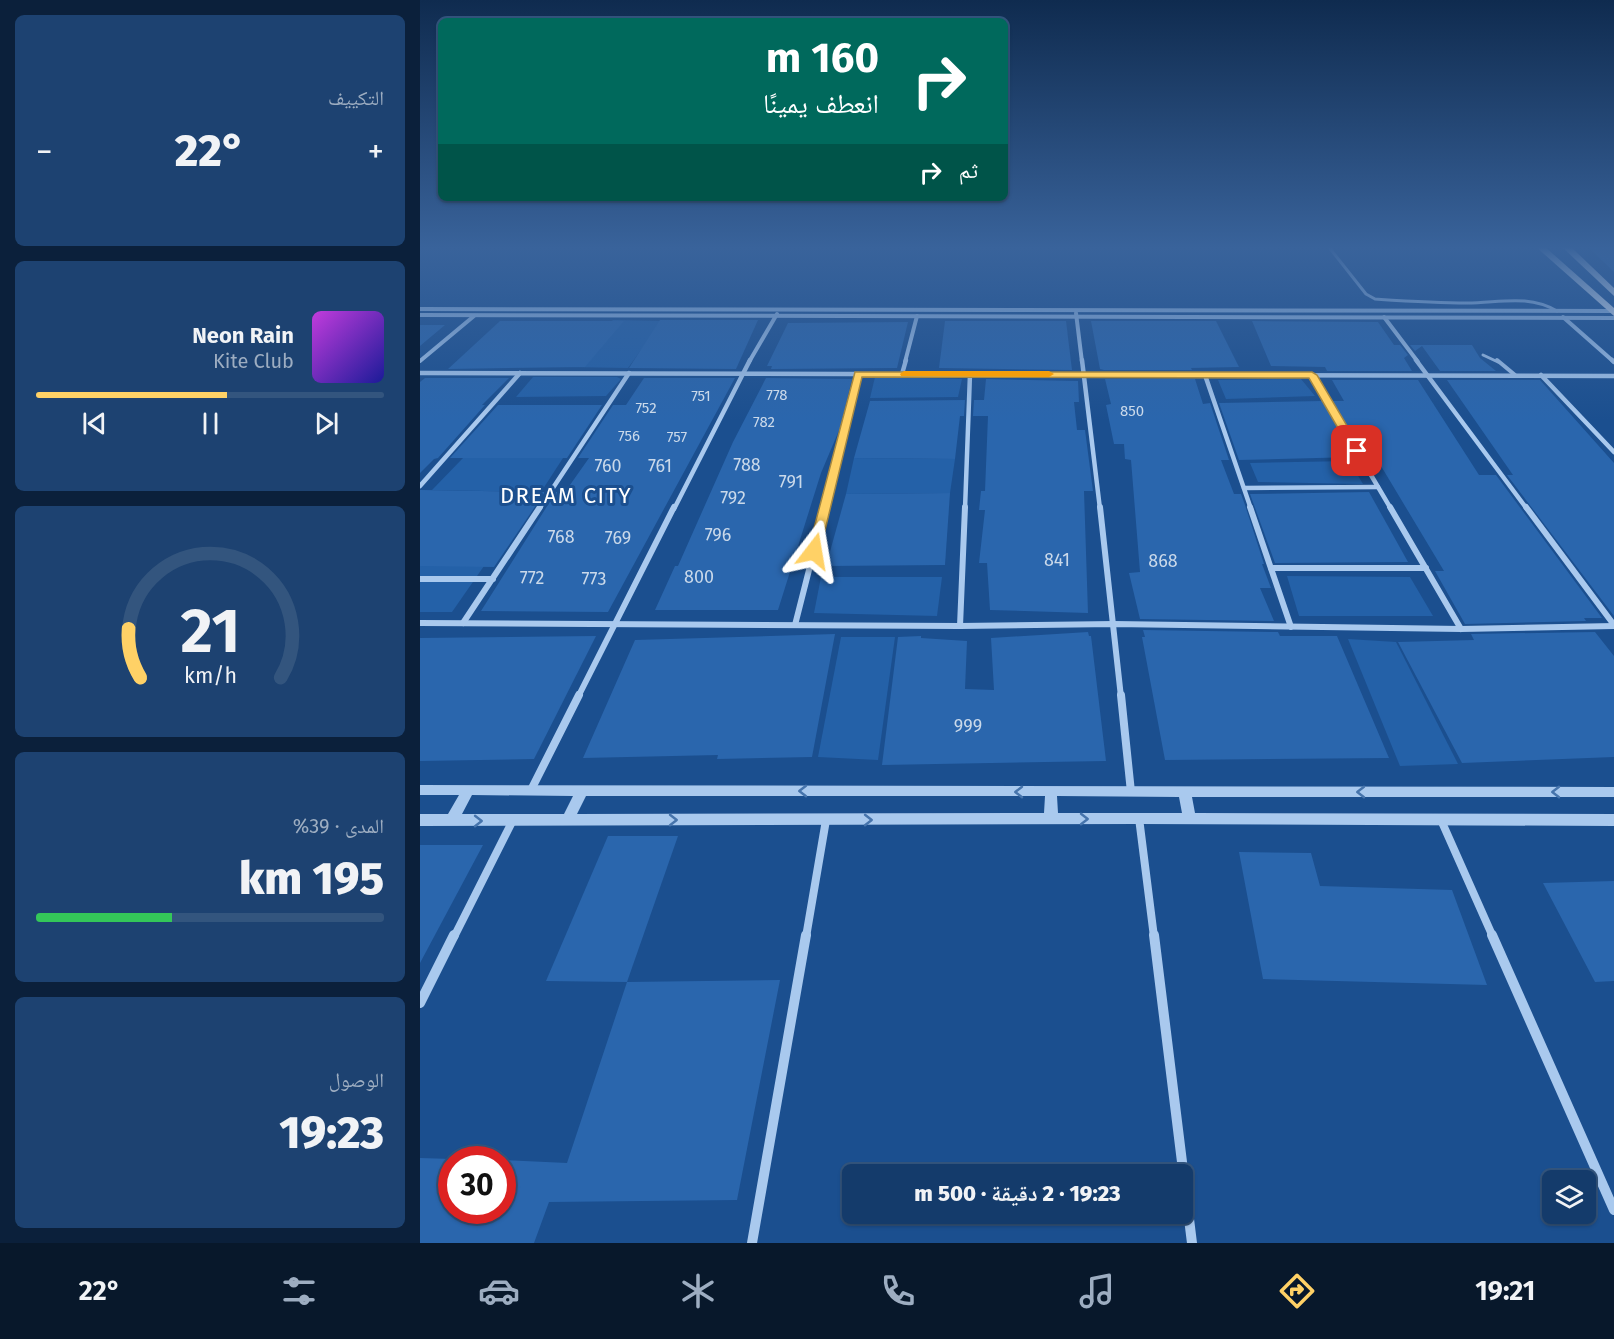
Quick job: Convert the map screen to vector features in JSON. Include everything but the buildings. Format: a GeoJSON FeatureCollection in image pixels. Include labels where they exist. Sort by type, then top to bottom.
{"type":"FeatureCollection","features":[{"type":"Feature","properties":{"kind":"street"},"geometry":{"type":"LineString","coordinates":[[420,309],[917,316],[1412,312],[1613,314]]}},
{"type":"Feature","properties":{"kind":"street"},"geometry":{"type":"LineString","coordinates":[[613,316],[617,310]]}},
{"type":"Feature","properties":{"kind":"street"},"geometry":{"type":"LineString","coordinates":[[1412,312],[1416,317]]}},
{"type":"Feature","properties":{"kind":"street"},"geometry":{"type":"LineString","coordinates":[[1557,312],[1614,362]]}},
{"type":"Feature","properties":{"kind":"street"},"geometry":{"type":"LineString","coordinates":[[420,315],[613,316],[778,313],[1563,318],[1613,314]]}},
{"type":"Feature","properties":{"kind":"street"},"geometry":{"type":"LineString","coordinates":[[531,790],[613,624],[742,374],[778,313]]}},
{"type":"Feature","properties":{"kind":"street"},"geometry":{"type":"LineString","coordinates":[[1076,314],[1114,624],[1131,792]]}},
{"type":"Feature","properties":{"kind":"street"},"geometry":{"type":"LineString","coordinates":[[420,361],[474,316]]}},
{"type":"Feature","properties":{"kind":"street"},"geometry":{"type":"LineString","coordinates":[[902,374],[917,316]]}},
{"type":"Feature","properties":{"kind":"street"},"geometry":{"type":"LineString","coordinates":[[1384,317],[1614,626]]}},
{"type":"Feature","properties":{"kind":"street"},"geometry":{"type":"LineString","coordinates":[[420,373],[1614,376]]}},
{"type":"Feature","properties":{"kind":"street"},"geometry":{"type":"LineString","coordinates":[[420,486],[520,373]]}},
{"type":"Feature","properties":{"kind":"street"},"geometry":{"type":"LineString","coordinates":[[463,623],[629,374]]}},
{"type":"Feature","properties":{"kind":"street"},"geometry":{"type":"LineString","coordinates":[[795,625],[858,374]]}},
{"type":"Feature","properties":{"kind":"street"},"geometry":{"type":"LineString","coordinates":[[960,626],[970,374]]}},
{"type":"Feature","properties":{"kind":"street"},"geometry":{"type":"LineString","coordinates":[[1205,375],[1291,627]]}},
{"type":"Feature","properties":{"kind":"street"},"geometry":{"type":"LineString","coordinates":[[1312,375],[1461,629]]}},
{"type":"Feature","properties":{"kind":"street"},"geometry":{"type":"LineString","coordinates":[[1541,375],[1614,452]]}},
{"type":"Feature","properties":{"kind":"street"},"geometry":{"type":"LineString","coordinates":[[1244,488],[1378,487]]}},
{"type":"Feature","properties":{"kind":"street"},"geometry":{"type":"LineString","coordinates":[[1271,568],[1426,568]]}},
{"type":"Feature","properties":{"kind":"street"},"geometry":{"type":"LineString","coordinates":[[420,579],[493,579]]}},
{"type":"Feature","properties":{"kind":"street"},"geometry":{"type":"LineString","coordinates":[[420,623],[960,626],[1114,624],[1461,629],[1614,626]]}},
{"type":"Feature","properties":{"kind":"street"},"geometry":{"type":"LineString","coordinates":[[420,790],[1614,792]]}},
{"type":"Feature","properties":{"kind":"street"},"geometry":{"type":"LineString","coordinates":[[568,820],[582,790]]}},
{"type":"Feature","properties":{"kind":"street"},"geometry":{"type":"LineString","coordinates":[[451,821],[468,791]]}},
{"type":"Feature","properties":{"kind":"street"},"geometry":{"type":"LineString","coordinates":[[1051,792],[1051,819]]}},
{"type":"Feature","properties":{"kind":"street"},"geometry":{"type":"LineString","coordinates":[[1185,792],[1190,819]]}},
{"type":"Feature","properties":{"kind":"street"},"geometry":{"type":"LineString","coordinates":[[420,820],[1139,818],[1614,820]]}},
{"type":"Feature","properties":{"kind":"street"},"geometry":{"type":"LineString","coordinates":[[1139,818],[1192,1243]]}},
{"type":"Feature","properties":{"kind":"street"},"geometry":{"type":"LineString","coordinates":[[1441,819],[1614,1210]]}},
{"type":"Feature","properties":{"kind":"street"},"geometry":{"type":"LineString","coordinates":[[420,1003],[513,820]]}},
{"type":"Feature","properties":{"kind":"street"},"geometry":{"type":"LineString","coordinates":[[752,1243],[826,820]]}},
{"type":"Feature","properties":{"kind":"lane"},"geometry":{"type":"LineString","coordinates":[[1545,304],[1557,312]]}},
{"type":"Feature","properties":{"kind":"lane"},"geometry":{"type":"LineString","coordinates":[[1483,355],[1496,360],[1515,375]]}},
{"type":"Feature","properties":{"kind":"shaded area"},"geometry":{"type":"Polygon","coordinates":[[[613,320],[662,321],[628,368],[567,367],[613,320]]]}},
{"type":"Feature","properties":{"kind":"shaded area"},"geometry":{"type":"Polygon","coordinates":[[[533,377],[617,377],[621,379],[606,396],[516,397],[533,377]]]}},
{"type":"Feature","properties":{"kind":"shaded area"},"geometry":{"type":"Polygon","coordinates":[[[875,377],[962,379],[958,397],[870,398],[875,377]]]}},
{"type":"Feature","properties":{"kind":"shaded area"},"geometry":{"type":"Polygon","coordinates":[[[1301,379],[1315,396],[1226,399],[1218,380],[1301,379]]]}},
{"type":"Feature","properties":{"kind":"shaded area"},"geometry":{"type":"Polygon","coordinates":[[[463,458],[563,458],[541,492],[432,490],[463,458]]]}},
{"type":"Feature","properties":{"kind":"shaded area"},"geometry":{"type":"Polygon","coordinates":[[[854,458],[955,459],[950,493],[846,494],[854,458]]]}},
{"type":"Feature","properties":{"kind":"shaded area"},"geometry":{"type":"Polygon","coordinates":[[[1349,461],[1363,484],[1258,482],[1250,463],[1349,461]]]}},
{"type":"Feature","properties":{"kind":"shaded area"},"geometry":{"type":"Polygon","coordinates":[[[420,566],[484,566],[452,612],[420,612],[420,566]]]}},
{"type":"Feature","properties":{"kind":"shaded area"},"geometry":{"type":"Polygon","coordinates":[[[1287,576],[1410,577],[1433,616],[1299,616],[1287,576]]]}},
{"type":"Feature","properties":{"kind":"shaded area"},"geometry":{"type":"Polygon","coordinates":[[[821,577],[942,577],[937,616],[814,613],[821,577]]]}},
{"type":"Feature","properties":{"kind":"shaded area"},"geometry":{"type":"Polygon","coordinates":[[[841,637],[895,637],[878,760],[818,757],[841,637]]]}},
{"type":"Feature","properties":{"kind":"shaded area"},"geometry":{"type":"Polygon","coordinates":[[[1348,639],[1396,642],[1458,764],[1400,766],[1348,639]]]}},
{"type":"Feature","properties":{"kind":"slow traffic"},"geometry":{"type":"LineString","coordinates":[[904,374],[1049,374]]}},
{"type":"Feature","properties":{"kind":"district","name":"DREAM CITY"},"geometry":{"type":"Point","coordinates":[566,495]}},
{"type":"Feature","properties":{"kind":"route"},"geometry":{"type":"LineString","coordinates":[[814,551],[858,374],[1312,375],[1357,451]]}}]}
